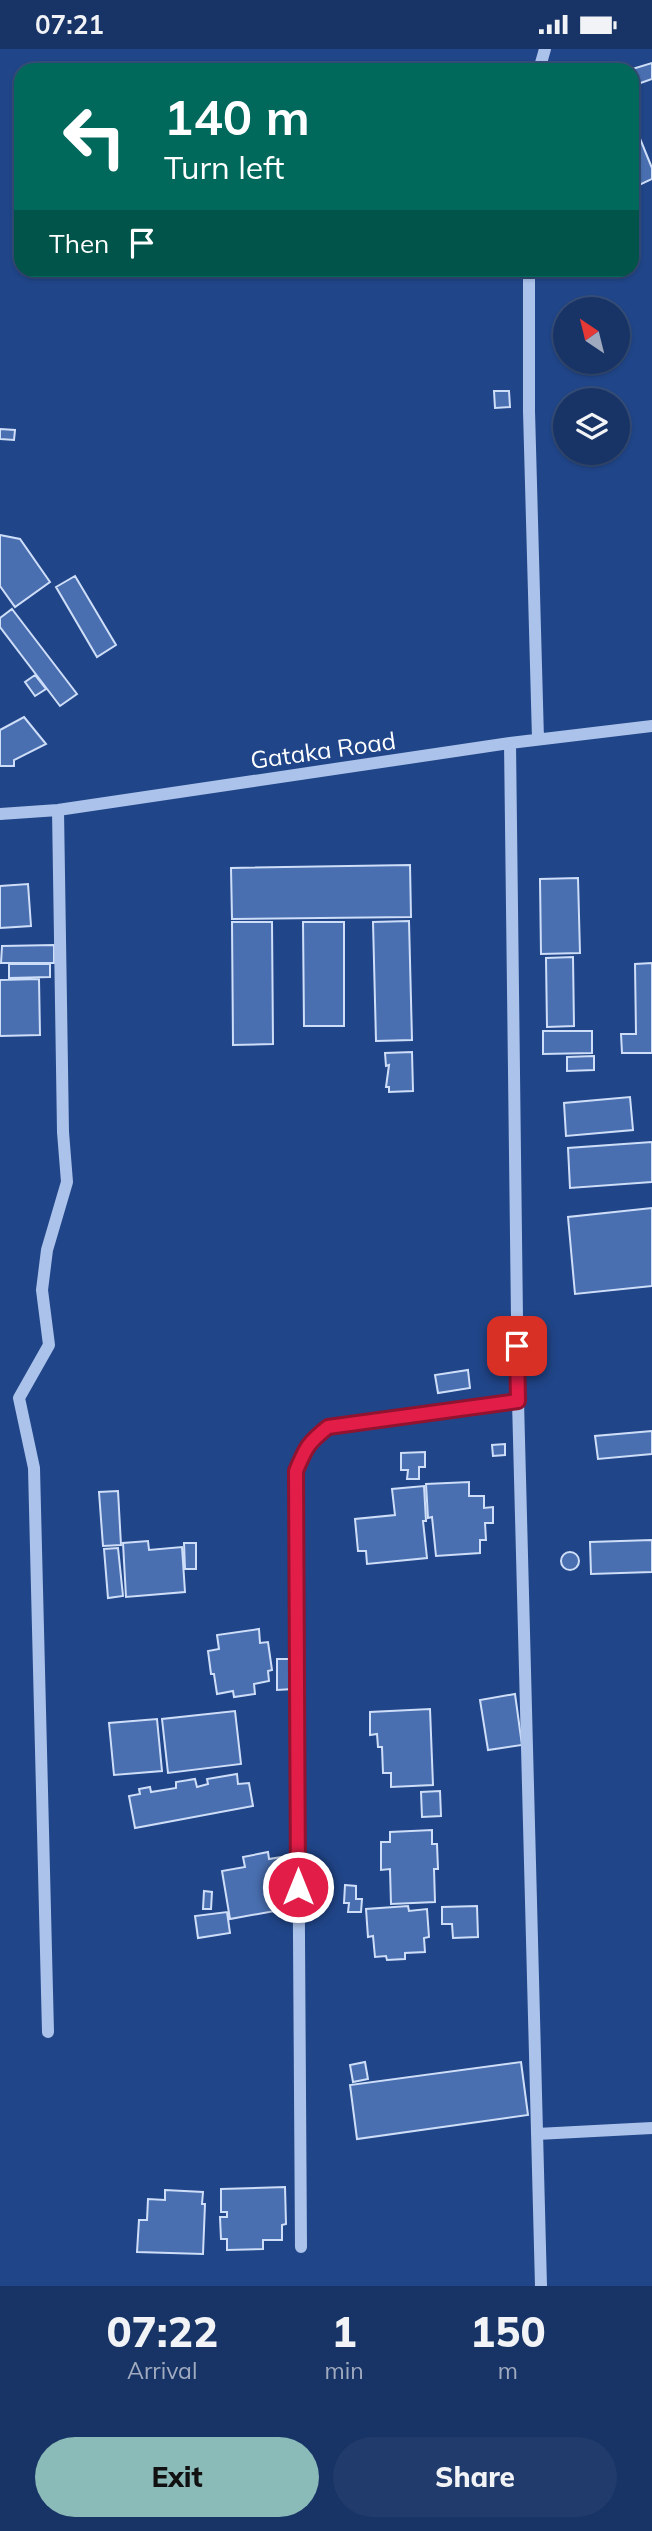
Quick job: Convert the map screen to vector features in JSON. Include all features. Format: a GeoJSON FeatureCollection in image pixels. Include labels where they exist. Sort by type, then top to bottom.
{"type":"FeatureCollection","features":[{"type":"Feature","properties":{"kind":"street"},"geometry":{"type":"LineString","coordinates":[[529,277],[529,411],[538,739]]}},
{"type":"Feature","properties":{"kind":"street","name":"Gataka Road"},"geometry":{"type":"LineString","coordinates":[[0,814],[58,810],[538,739],[652,726]]}},
{"type":"Feature","properties":{"kind":"street"},"geometry":{"type":"LineString","coordinates":[[510,743],[518,1401],[541,2286]]}},
{"type":"Feature","properties":{"kind":"street"},"geometry":{"type":"LineString","coordinates":[[48,2032],[34,1468],[19,1398],[49,1345],[42,1290],[47,1250],[66,1182],[58,810]]}},
{"type":"Feature","properties":{"kind":"street"},"geometry":{"type":"LineString","coordinates":[[300,2247],[296,1471],[307,1444],[328,1427],[518,1401]]}},
{"type":"Feature","properties":{"kind":"street"},"geometry":{"type":"LineString","coordinates":[[537,2134],[652,2127]]}},
{"type":"Feature","properties":{"kind":"building"},"geometry":{"type":"Polygon","coordinates":[[[652,63],[652,79],[639,84],[639,67],[652,63]]]}},
{"type":"Feature","properties":{"kind":"building"},"geometry":{"type":"Polygon","coordinates":[[[639,136],[652,168],[652,179],[639,185],[639,136]]]}},
{"type":"Feature","properties":{"kind":"building"},"geometry":{"type":"Polygon","coordinates":[[[494,391],[509,391],[510,407],[495,408],[494,391]]]}},
{"type":"Feature","properties":{"kind":"building"},"geometry":{"type":"Polygon","coordinates":[[[0,429],[15,430],[14,440],[0,439],[0,429]]]}},
{"type":"Feature","properties":{"kind":"building"},"geometry":{"type":"Polygon","coordinates":[[[0,535],[20,539],[50,582],[15,607],[0,586],[0,535]]]}},
{"type":"Feature","properties":{"kind":"building"},"geometry":{"type":"Polygon","coordinates":[[[75,576],[116,645],[97,657],[56,587],[75,576]]]}},
{"type":"Feature","properties":{"kind":"building"},"geometry":{"type":"Polygon","coordinates":[[[12,609],[77,694],[60,706],[0,627],[0,618],[12,609]]]}},
{"type":"Feature","properties":{"kind":"building"},"geometry":{"type":"Polygon","coordinates":[[[35,675],[46,689],[35,696],[25,682],[35,675]]]}},
{"type":"Feature","properties":{"kind":"building"},"geometry":{"type":"Polygon","coordinates":[[[24,717],[46,744],[14,760],[14,766],[0,766],[0,730],[24,717]]]}},
{"type":"Feature","properties":{"kind":"building"},"geometry":{"type":"Polygon","coordinates":[[[410,865],[411,917],[232,919],[231,868],[410,865]]]}},
{"type":"Feature","properties":{"kind":"building"},"geometry":{"type":"Polygon","coordinates":[[[578,878],[580,953],[541,954],[540,879],[578,878]]]}},
{"type":"Feature","properties":{"kind":"building"},"geometry":{"type":"Polygon","coordinates":[[[28,884],[31,926],[0,928],[0,886],[28,884]]]}},
{"type":"Feature","properties":{"kind":"building"},"geometry":{"type":"Polygon","coordinates":[[[409,921],[412,1040],[376,1041],[373,922],[409,921]]]}},
{"type":"Feature","properties":{"kind":"building"},"geometry":{"type":"Polygon","coordinates":[[[232,922],[272,922],[273,1044],[233,1045],[232,922]]]}},
{"type":"Feature","properties":{"kind":"building"},"geometry":{"type":"Polygon","coordinates":[[[303,922],[344,922],[344,1026],[304,1026],[303,922]]]}},
{"type":"Feature","properties":{"kind":"building"},"geometry":{"type":"Polygon","coordinates":[[[54,945],[54,963],[1,963],[2,946],[54,945]]]}},
{"type":"Feature","properties":{"kind":"building"},"geometry":{"type":"Polygon","coordinates":[[[573,957],[574,1026],[547,1027],[546,958],[573,957]]]}},
{"type":"Feature","properties":{"kind":"building"},"geometry":{"type":"Polygon","coordinates":[[[652,963],[652,1053],[622,1053],[621,1034],[636,1034],[635,964],[652,963]]]}},
{"type":"Feature","properties":{"kind":"building"},"geometry":{"type":"Polygon","coordinates":[[[9,964],[50,964],[50,977],[9,978],[9,964]]]}},
{"type":"Feature","properties":{"kind":"building"},"geometry":{"type":"Polygon","coordinates":[[[39,979],[40,1035],[0,1036],[0,980],[39,979]]]}},
{"type":"Feature","properties":{"kind":"building"},"geometry":{"type":"Polygon","coordinates":[[[543,1031],[592,1031],[592,1053],[543,1054],[543,1031]]]}},
{"type":"Feature","properties":{"kind":"building"},"geometry":{"type":"Polygon","coordinates":[[[412,1052],[413,1091],[389,1092],[389,1087],[386,1087],[389,1065],[386,1066],[385,1053],[412,1052]]]}},
{"type":"Feature","properties":{"kind":"building"},"geometry":{"type":"Polygon","coordinates":[[[594,1056],[594,1070],[567,1071],[567,1057],[594,1056]]]}},
{"type":"Feature","properties":{"kind":"building"},"geometry":{"type":"Polygon","coordinates":[[[630,1097],[633,1130],[566,1136],[564,1103],[630,1097]]]}},
{"type":"Feature","properties":{"kind":"building"},"geometry":{"type":"Polygon","coordinates":[[[652,1142],[652,1182],[570,1188],[568,1148],[652,1142]]]}},
{"type":"Feature","properties":{"kind":"building"},"geometry":{"type":"Polygon","coordinates":[[[652,1208],[652,1286],[575,1294],[568,1217],[652,1208]]]}},
{"type":"Feature","properties":{"kind":"building"},"geometry":{"type":"Polygon","coordinates":[[[468,1370],[470,1388],[438,1393],[435,1375],[468,1370]]]}},
{"type":"Feature","properties":{"kind":"building"},"geometry":{"type":"Polygon","coordinates":[[[652,1431],[652,1454],[598,1459],[595,1436],[652,1431]]]}},
{"type":"Feature","properties":{"kind":"building"},"geometry":{"type":"Polygon","coordinates":[[[505,1444],[505,1455],[493,1456],[492,1445],[505,1444]]]}},
{"type":"Feature","properties":{"kind":"building"},"geometry":{"type":"Polygon","coordinates":[[[425,1452],[425,1467],[419,1467],[419,1479],[407,1479],[408,1470],[401,1470],[401,1453],[425,1452]]]}},
{"type":"Feature","properties":{"kind":"building"},"geometry":{"type":"Polygon","coordinates":[[[469,1482],[469,1496],[484,1496],[484,1508],[493,1507],[493,1523],[485,1523],[486,1540],[480,1540],[480,1553],[436,1556],[432,1517],[428,1518],[426,1484],[469,1482]]]}},
{"type":"Feature","properties":{"kind":"building"},"geometry":{"type":"Polygon","coordinates":[[[424,1486],[426,1521],[423,1521],[427,1558],[367,1564],[366,1551],[358,1551],[355,1519],[395,1515],[392,1489],[424,1486]]]}},
{"type":"Feature","properties":{"kind":"building"},"geometry":{"type":"Polygon","coordinates":[[[118,1491],[121,1545],[103,1546],[99,1492],[118,1491]]]}},
{"type":"Feature","properties":{"kind":"building"},"geometry":{"type":"Polygon","coordinates":[[[652,1540],[652,1572],[591,1574],[590,1542],[652,1540]]]}},
{"type":"Feature","properties":{"kind":"building"},"geometry":{"type":"Polygon","coordinates":[[[148,1541],[149,1550],[182,1547],[185,1592],[126,1597],[123,1543],[148,1541]]]}},
{"type":"Feature","properties":{"kind":"building"},"geometry":{"type":"Polygon","coordinates":[[[184,1543],[196,1543],[196,1569],[185,1569],[184,1543]]]}},
{"type":"Feature","properties":{"kind":"building"},"geometry":{"type":"Polygon","coordinates":[[[118,1548],[123,1596],[108,1598],[104,1549],[118,1548]]]}},
{"type":"Feature","properties":{"kind":"building"},"geometry":{"type":"Polygon","coordinates":[[[570,1552],[576,1555],[579,1561],[576,1567],[570,1570],[564,1567],[561,1561],[564,1555],[570,1552]]]}},
{"type":"Feature","properties":{"kind":"building"},"geometry":{"type":"Polygon","coordinates":[[[259,1629],[260,1643],[268,1642],[272,1670],[268,1671],[269,1681],[254,1684],[255,1694],[234,1697],[233,1691],[217,1694],[208,1651],[219,1649],[217,1635],[259,1629]]]}},
{"type":"Feature","properties":{"kind":"building"},"geometry":{"type":"Polygon","coordinates":[[[277,1659],[293,1659],[293,1689],[277,1690],[277,1659]]]}},
{"type":"Feature","properties":{"kind":"building"},"geometry":{"type":"Polygon","coordinates":[[[515,1694],[522,1745],[488,1750],[480,1700],[515,1694]]]}},
{"type":"Feature","properties":{"kind":"building"},"geometry":{"type":"Polygon","coordinates":[[[430,1709],[433,1785],[391,1787],[391,1773],[383,1773],[382,1747],[378,1747],[377,1734],[370,1735],[370,1712],[430,1709]]]}},
{"type":"Feature","properties":{"kind":"building"},"geometry":{"type":"Polygon","coordinates":[[[235,1711],[241,1764],[168,1773],[162,1719],[235,1711]]]}},
{"type":"Feature","properties":{"kind":"building"},"geometry":{"type":"Polygon","coordinates":[[[157,1719],[162,1771],[114,1775],[109,1723],[157,1719]]]}},
{"type":"Feature","properties":{"kind":"building"},"geometry":{"type":"Polygon","coordinates":[[[237,1774],[238,1784],[249,1783],[253,1806],[135,1828],[129,1796],[140,1794],[139,1789],[150,1787],[151,1792],[176,1788],[176,1782],[195,1779],[197,1787],[208,1784],[207,1779],[237,1774]]]}},
{"type":"Feature","properties":{"kind":"building"},"geometry":{"type":"Polygon","coordinates":[[[440,1791],[441,1816],[422,1817],[421,1792],[440,1791]]]}},
{"type":"Feature","properties":{"kind":"building"},"geometry":{"type":"Polygon","coordinates":[[[432,1830],[432,1844],[437,1844],[438,1869],[434,1869],[435,1902],[391,1904],[390,1869],[381,1870],[381,1842],[390,1842],[390,1832],[432,1830]]]}},
{"type":"Feature","properties":{"kind":"building"},"geometry":{"type":"Polygon","coordinates":[[[268,1852],[269,1859],[288,1856],[297,1907],[230,1919],[222,1871],[245,1867],[243,1857],[268,1852]]]}},
{"type":"Feature","properties":{"kind":"building"},"geometry":{"type":"Polygon","coordinates":[[[345,1885],[356,1886],[356,1899],[362,1899],[361,1912],[348,1912],[349,1903],[344,1903],[345,1885]]]}},
{"type":"Feature","properties":{"kind":"building"},"geometry":{"type":"Polygon","coordinates":[[[204,1891],[212,1892],[211,1909],[203,1909],[204,1891]]]}},
{"type":"Feature","properties":{"kind":"building"},"geometry":{"type":"Polygon","coordinates":[[[408,1906],[409,1911],[427,1909],[429,1937],[424,1938],[425,1952],[405,1953],[405,1959],[387,1960],[386,1956],[375,1957],[373,1936],[368,1937],[366,1909],[408,1906]]]}},
{"type":"Feature","properties":{"kind":"building"},"geometry":{"type":"Polygon","coordinates":[[[477,1906],[478,1937],[453,1938],[452,1924],[442,1924],[442,1907],[477,1906]]]}},
{"type":"Feature","properties":{"kind":"building"},"geometry":{"type":"Polygon","coordinates":[[[227,1912],[230,1933],[198,1938],[195,1916],[227,1912]]]}},
{"type":"Feature","properties":{"kind":"building"},"geometry":{"type":"Polygon","coordinates":[[[365,2062],[368,2079],[353,2082],[350,2065],[365,2062]]]}},
{"type":"Feature","properties":{"kind":"building"},"geometry":{"type":"Polygon","coordinates":[[[521,2062],[528,2115],[357,2139],[350,2085],[521,2062]]]}},
{"type":"Feature","properties":{"kind":"building"},"geometry":{"type":"Polygon","coordinates":[[[285,2187],[286,2224],[282,2225],[282,2240],[263,2240],[263,2249],[227,2250],[227,2239],[221,2239],[220,2217],[227,2217],[227,2212],[221,2212],[221,2189],[285,2187]]]}},
{"type":"Feature","properties":{"kind":"building"},"geometry":{"type":"Polygon","coordinates":[[[165,2190],[203,2192],[203,2254],[137,2252],[139,2220],[147,2220],[148,2199],[165,2200],[165,2190]]]}},
{"type":"Feature","properties":{"kind":"route"},"geometry":{"type":"LineString","coordinates":[[298,1887],[296,1471],[301,1457],[307,1444],[328,1427],[518,1401],[517,1346]]}}]}
